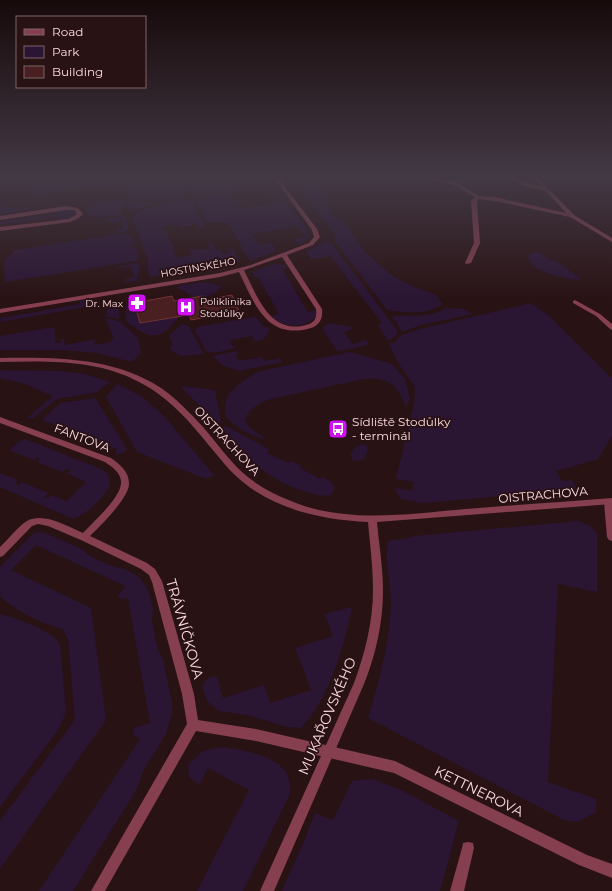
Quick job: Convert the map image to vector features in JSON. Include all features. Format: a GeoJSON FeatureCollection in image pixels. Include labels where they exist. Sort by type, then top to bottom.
{"type":"FeatureCollection","features":[{"type":"Feature","properties":{"kind":"street"},"geometry":{"type":"LineString","coordinates":[[0,229],[70,220],[78,217]]}},
{"type":"Feature","properties":{"kind":"street","name":"HOSTINSKÉHO"},"geometry":{"type":"LineString","coordinates":[[0,311],[241,270],[284,255],[313,242],[316,239],[317,234],[305,217]]}},
{"type":"Feature","properties":{"kind":"street"},"geometry":{"type":"LineString","coordinates":[[468,263],[477,244],[475,217]]}},
{"type":"Feature","properties":{"kind":"street"},"geometry":{"type":"LineString","coordinates":[[573,217],[612,240]]}},
{"type":"Feature","properties":{"kind":"street"},"geometry":{"type":"LineString","coordinates":[[241,270],[265,313],[274,324],[292,328],[312,325],[319,318],[321,313],[284,255]]}},
{"type":"Feature","properties":{"kind":"street"},"geometry":{"type":"LineString","coordinates":[[575,302],[598,315],[612,328]]}},
{"type":"Feature","properties":{"kind":"street","name":"OISTRACHOVA"},"geometry":{"type":"LineString","coordinates":[[0,360],[43,359],[87,363],[136,377],[158,390],[178,406],[239,474],[260,490],[287,504],[319,514],[372,519],[408,518],[610,501]]}},
{"type":"Feature","properties":{"kind":"street","name":"FANTOVA"},"geometry":{"type":"LineString","coordinates":[[0,420],[102,458],[120,469],[125,480],[125,486],[122,492],[114,504],[84,537]]}},
{"type":"Feature","properties":{"kind":"street"},"geometry":{"type":"LineString","coordinates":[[610,501],[612,536]]}},
{"type":"Feature","properties":{"kind":"street","name":"MUKAŘOVSKÉHO"},"geometry":{"type":"LineString","coordinates":[[267,891],[368,661],[377,614],[378,590],[372,519]]}},
{"type":"Feature","properties":{"kind":"street","name":"TRÁVNÍČKOVA"},"geometry":{"type":"LineString","coordinates":[[0,553],[29,524],[38,521],[49,523],[84,537],[144,566],[152,572],[157,581],[186,687],[193,725]]}},
{"type":"Feature","properties":{"kind":"street"},"geometry":{"type":"LineString","coordinates":[[98,891],[193,725],[256,735],[328,752]]}},
{"type":"Feature","properties":{"kind":"street","name":"KETTNEROVA"},"geometry":{"type":"LineString","coordinates":[[328,752],[395,766],[584,860],[612,871]]}},
{"type":"Feature","properties":{"kind":"street"},"geometry":{"type":"LineString","coordinates":[[457,891],[468,848]]}},
{"type":"Feature","properties":{"kind":"green space"},"geometry":{"type":"Polygon","coordinates":[[[37,217],[73,217],[65,220],[56,221],[56,217],[0,225],[0,222],[37,217]]]}},
{"type":"Feature","properties":{"kind":"green space"},"geometry":{"type":"Polygon","coordinates":[[[125,217],[129,229],[125,232],[116,233],[115,231],[123,229],[121,221],[109,223],[108,219],[125,217]]]}},
{"type":"Feature","properties":{"kind":"green space"},"geometry":{"type":"Polygon","coordinates":[[[135,217],[200,217],[206,228],[198,227],[198,223],[179,228],[178,224],[163,226],[174,249],[176,257],[189,256],[191,254],[190,250],[211,249],[207,246],[209,245],[208,243],[212,243],[216,250],[221,250],[223,254],[230,253],[228,248],[233,249],[240,262],[151,277],[148,271],[148,259],[133,220],[135,217]]]}},
{"type":"Feature","properties":{"kind":"green space"},"geometry":{"type":"Polygon","coordinates":[[[204,217],[297,217],[306,228],[309,236],[303,242],[298,244],[294,239],[306,237],[298,226],[252,234],[259,245],[272,243],[276,251],[250,261],[228,223],[207,222],[204,217]]]}},
{"type":"Feature","properties":{"kind":"green space"},"geometry":{"type":"Polygon","coordinates":[[[321,217],[335,217],[350,228],[351,232],[365,252],[390,274],[407,284],[436,295],[443,304],[437,308],[423,312],[387,310],[334,240],[336,236],[321,217]]]}},
{"type":"Feature","properties":{"kind":"green space"},"geometry":{"type":"Polygon","coordinates":[[[126,233],[131,235],[135,244],[129,247],[136,248],[139,258],[136,261],[5,282],[4,261],[15,250],[126,233]]]}},
{"type":"Feature","properties":{"kind":"green space"},"geometry":{"type":"Polygon","coordinates":[[[327,241],[333,245],[397,330],[397,335],[388,341],[378,325],[382,323],[330,256],[311,259],[306,252],[327,241]]]}},
{"type":"Feature","properties":{"kind":"green space"},"geometry":{"type":"Polygon","coordinates":[[[538,251],[551,261],[555,260],[581,279],[576,280],[563,278],[540,270],[530,262],[528,255],[538,251]]]}},
{"type":"Feature","properties":{"kind":"green space"},"geometry":{"type":"Polygon","coordinates":[[[136,263],[140,264],[136,281],[126,282],[125,279],[134,277],[131,267],[116,267],[136,263]]]}},
{"type":"Feature","properties":{"kind":"green space"},"geometry":{"type":"Polygon","coordinates":[[[274,264],[284,265],[286,268],[282,269],[308,312],[316,310],[317,315],[312,320],[301,325],[294,326],[282,323],[272,316],[279,314],[258,277],[254,277],[252,272],[274,264]]]}},
{"type":"Feature","properties":{"kind":"green space"},"geometry":{"type":"Polygon","coordinates":[[[204,282],[221,286],[214,294],[204,297],[193,297],[177,288],[182,285],[204,282]]]}},
{"type":"Feature","properties":{"kind":"green space"},"geometry":{"type":"Polygon","coordinates":[[[80,300],[87,301],[91,306],[0,322],[1,314],[1,318],[80,304],[80,300]]]}},
{"type":"Feature","properties":{"kind":"green space"},"geometry":{"type":"Polygon","coordinates":[[[133,300],[140,323],[179,316],[173,324],[161,334],[149,335],[126,321],[125,309],[128,301],[133,300]]]}},
{"type":"Feature","properties":{"kind":"green space"},"geometry":{"type":"Polygon","coordinates":[[[121,303],[119,319],[106,316],[108,304],[121,303]]]}},
{"type":"Feature","properties":{"kind":"green space"},"geometry":{"type":"Polygon","coordinates":[[[531,303],[548,315],[612,378],[612,436],[598,459],[556,471],[562,481],[572,480],[577,489],[424,503],[401,499],[394,488],[412,491],[414,482],[396,479],[414,404],[415,387],[398,363],[389,344],[394,342],[401,335],[420,329],[531,303]]]}},
{"type":"Feature","properties":{"kind":"green space"},"geometry":{"type":"Polygon","coordinates":[[[447,308],[461,308],[473,314],[421,325],[402,332],[392,316],[427,315],[447,308]]]}},
{"type":"Feature","properties":{"kind":"green space"},"geometry":{"type":"Polygon","coordinates":[[[256,317],[262,325],[270,329],[264,339],[255,342],[252,336],[230,340],[232,346],[236,348],[225,351],[206,351],[195,330],[197,327],[256,317]]]}},
{"type":"Feature","properties":{"kind":"green space"},"geometry":{"type":"Polygon","coordinates":[[[105,318],[119,321],[138,338],[141,353],[132,362],[97,353],[64,350],[0,350],[0,336],[54,327],[56,343],[61,342],[61,339],[64,339],[65,345],[96,339],[93,345],[111,342],[113,337],[105,318]]]}},
{"type":"Feature","properties":{"kind":"green space"},"geometry":{"type":"Polygon","coordinates":[[[329,323],[352,327],[354,329],[344,332],[352,344],[366,340],[369,344],[340,351],[336,350],[322,328],[329,323]]]}},
{"type":"Feature","properties":{"kind":"green space"},"geometry":{"type":"Polygon","coordinates":[[[182,324],[189,326],[204,354],[181,356],[170,350],[172,343],[169,336],[182,324]]]}},
{"type":"Feature","properties":{"kind":"green space"},"geometry":{"type":"Polygon","coordinates":[[[237,351],[238,354],[236,355],[239,361],[262,357],[264,361],[280,358],[282,362],[240,371],[224,366],[212,356],[237,351]]]}},
{"type":"Feature","properties":{"kind":"green space"},"geometry":{"type":"Polygon","coordinates":[[[350,352],[392,364],[405,379],[410,399],[406,407],[403,399],[391,384],[380,379],[364,379],[270,399],[258,405],[251,410],[245,421],[253,430],[264,437],[262,439],[241,430],[226,417],[225,404],[230,394],[238,385],[257,372],[350,352]]]}},
{"type":"Feature","properties":{"kind":"green space"},"geometry":{"type":"Polygon","coordinates":[[[0,370],[58,371],[85,374],[110,382],[97,392],[57,399],[33,418],[27,418],[53,396],[22,383],[0,378],[0,370]]]}},
{"type":"Feature","properties":{"kind":"green space"},"geometry":{"type":"Polygon","coordinates":[[[117,384],[141,396],[163,415],[214,475],[206,479],[137,452],[106,397],[117,384]]]}},
{"type":"Feature","properties":{"kind":"green space"},"geometry":{"type":"Polygon","coordinates":[[[180,386],[215,390],[221,422],[218,424],[180,386]]]}},
{"type":"Feature","properties":{"kind":"green space"},"geometry":{"type":"Polygon","coordinates":[[[95,398],[127,449],[123,453],[115,454],[117,449],[42,420],[60,403],[95,398]]]}},
{"type":"Feature","properties":{"kind":"green space"},"geometry":{"type":"Polygon","coordinates":[[[226,426],[269,449],[267,453],[288,463],[292,461],[301,466],[300,468],[320,479],[322,477],[330,481],[335,487],[331,495],[328,496],[307,492],[281,482],[270,475],[249,459],[240,449],[222,428],[226,426]]]}},
{"type":"Feature","properties":{"kind":"green space"},"geometry":{"type":"Polygon","coordinates":[[[26,439],[103,470],[108,475],[110,481],[109,488],[89,510],[73,519],[0,487],[0,473],[18,480],[15,484],[19,485],[22,482],[48,493],[44,497],[48,498],[51,495],[67,501],[86,482],[66,473],[70,471],[68,468],[62,472],[37,462],[40,459],[37,457],[34,460],[9,450],[21,440],[26,439]]]}},
{"type":"Feature","properties":{"kind":"green space"},"geometry":{"type":"Polygon","coordinates":[[[361,444],[367,446],[368,451],[363,460],[353,461],[350,455],[356,447],[361,444]]]}},
{"type":"Feature","properties":{"kind":"green space"},"geometry":{"type":"Polygon","coordinates":[[[579,521],[590,526],[597,533],[597,592],[558,584],[548,782],[596,799],[596,812],[577,822],[564,820],[368,718],[380,675],[389,632],[391,594],[387,564],[388,541],[414,536],[579,521]]]}},
{"type":"Feature","properties":{"kind":"green space"},"geometry":{"type":"Polygon","coordinates":[[[38,532],[48,534],[82,549],[91,557],[114,567],[126,569],[140,578],[149,592],[153,608],[152,621],[158,650],[163,659],[172,703],[172,714],[166,734],[143,771],[137,789],[73,891],[39,891],[140,739],[134,735],[133,728],[150,723],[128,598],[122,599],[117,597],[125,586],[36,545],[11,570],[91,608],[106,720],[0,869],[0,821],[75,720],[68,639],[62,629],[46,624],[29,616],[0,596],[0,567],[33,534],[38,532]]]}},
{"type":"Feature","properties":{"kind":"green space"},"geometry":{"type":"Polygon","coordinates":[[[352,607],[345,638],[327,688],[311,717],[301,728],[287,727],[247,715],[219,711],[207,701],[202,686],[208,678],[217,676],[223,698],[264,685],[270,703],[311,690],[295,648],[333,636],[324,614],[352,607]]]}},
{"type":"Feature","properties":{"kind":"green space"},"geometry":{"type":"Polygon","coordinates":[[[0,614],[42,629],[56,639],[60,644],[66,710],[63,720],[56,733],[0,807],[0,614]]]}},
{"type":"Feature","properties":{"kind":"green space"},"geometry":{"type":"Polygon","coordinates":[[[222,747],[257,754],[278,764],[285,772],[290,782],[290,794],[243,891],[197,891],[249,790],[208,768],[199,785],[189,777],[188,765],[203,751],[222,747]]]}},
{"type":"Feature","properties":{"kind":"green space"},"geometry":{"type":"Polygon","coordinates":[[[373,779],[403,791],[459,821],[440,891],[282,891],[315,813],[333,820],[352,781],[373,779]]]}},
{"type":"Feature","properties":{"kind":"building","name":"Poliklinika Stodůlky"},"geometry":{"type":"Polygon","coordinates":[[[232,295],[239,311],[191,320],[189,315],[140,323],[134,303],[172,296],[174,301],[203,296],[205,300],[232,295]]]}},
{"type":"Feature","properties":{"kind":"place","name":"Dr. Max"},"geometry":{"type":"Point","coordinates":[137,303]}},
{"type":"Feature","properties":{"kind":"place","name":"Poliklinika Stodůlky"},"geometry":{"type":"Point","coordinates":[186,307]}},
{"type":"Feature","properties":{"kind":"place","name":"Sídliště Stodůlky - terminál"},"geometry":{"type":"Point","coordinates":[338,429]}}]}
